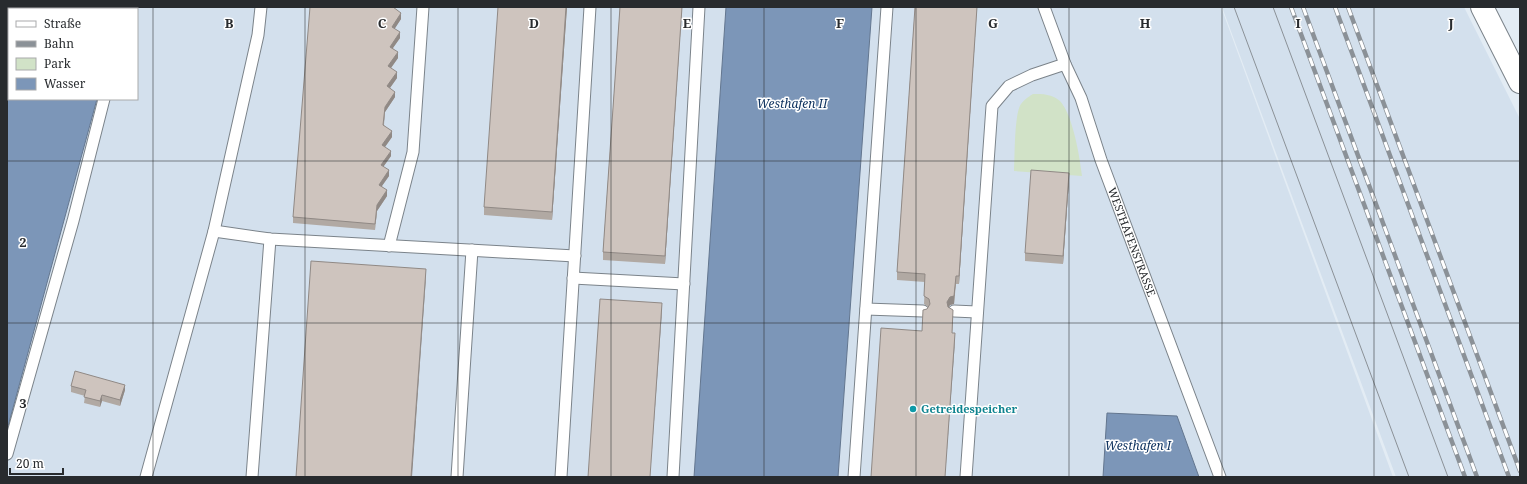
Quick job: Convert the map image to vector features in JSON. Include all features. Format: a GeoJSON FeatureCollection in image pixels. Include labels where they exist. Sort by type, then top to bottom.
{"type":"FeatureCollection","features":[{"type":"Feature","properties":{"kind":"main road"},"geometry":{"type":"LineString","coordinates":[[1482,7],[1520,82]]}},
{"type":"Feature","properties":{"kind":"lane"},"geometry":{"type":"LineString","coordinates":[[146,477],[214,231],[258,35],[261,7]]}},
{"type":"Feature","properties":{"kind":"lane"},"geometry":{"type":"LineString","coordinates":[[389,246],[413,152],[423,7]]}},
{"type":"Feature","properties":{"kind":"lane"},"geometry":{"type":"LineString","coordinates":[[561,477],[590,7]]}},
{"type":"Feature","properties":{"kind":"lane"},"geometry":{"type":"LineString","coordinates":[[673,477],[699,7]]}},
{"type":"Feature","properties":{"kind":"lane"},"geometry":{"type":"LineString","coordinates":[[854,477],[887,7]]}},
{"type":"Feature","properties":{"kind":"lane","name":"WESTHAFENSTRASSE"},"geometry":{"type":"LineString","coordinates":[[1044,7],[1065,64],[1081,98],[1101,160],[1220,477]]}},
{"type":"Feature","properties":{"kind":"lane"},"geometry":{"type":"LineString","coordinates":[[966,477],[992,106],[1009,86],[1032,75],[1065,64]]}},
{"type":"Feature","properties":{"kind":"lane"},"geometry":{"type":"LineString","coordinates":[[7,454],[73,221],[104,100]]}},
{"type":"Feature","properties":{"kind":"lane"},"geometry":{"type":"LineString","coordinates":[[214,231],[270,239],[575,256]]}},
{"type":"Feature","properties":{"kind":"lane"},"geometry":{"type":"LineString","coordinates":[[252,477],[270,239]]}},
{"type":"Feature","properties":{"kind":"lane"},"geometry":{"type":"LineString","coordinates":[[457,477],[472,250]]}},
{"type":"Feature","properties":{"kind":"lane"},"geometry":{"type":"LineString","coordinates":[[573,278],[684,284]]}},
{"type":"Feature","properties":{"kind":"lane"},"geometry":{"type":"LineString","coordinates":[[866,309],[923,311]]}},
{"type":"Feature","properties":{"kind":"lane"},"geometry":{"type":"LineString","coordinates":[[954,311],[977,312]]}},
{"type":"Feature","properties":{"kind":"shaded area"},"geometry":{"type":"Polygon","coordinates":[[[1221,7],[1393,477],[7,477],[7,430],[97,100],[138,100],[138,8],[114,8],[1221,7]]]}},
{"type":"Feature","properties":{"kind":"shaded area"},"geometry":{"type":"Polygon","coordinates":[[[1222,7],[1464,7],[1520,119],[1520,477],[1396,477],[1222,7]]]}},
{"type":"Feature","properties":{"kind":"green space"},"geometry":{"type":"Polygon","coordinates":[[[1033,94],[1044,94],[1054,97],[1060,101],[1065,108],[1075,137],[1082,176],[1014,171],[1017,117],[1021,104],[1033,94]]]}},
{"type":"Feature","properties":{"kind":"water"},"geometry":{"type":"Polygon","coordinates":[[[7,7],[114,7],[8,8],[8,100],[97,100],[7,430],[7,7]]]}},
{"type":"Feature","properties":{"kind":"water","name":"Westhafen II"},"geometry":{"type":"Polygon","coordinates":[[[726,7],[872,7],[838,477],[694,477],[726,7]]]}},
{"type":"Feature","properties":{"kind":"water","name":"Westhafen I"},"geometry":{"type":"Polygon","coordinates":[[[1107,413],[1177,416],[1199,477],[1103,477],[1107,413]]]}},
{"type":"Feature","properties":{"kind":"building"},"geometry":{"type":"Polygon","coordinates":[[[310,7],[393,7],[401,13],[392,27],[400,32],[390,47],[398,52],[388,66],[397,72],[387,86],[395,92],[385,107],[383,125],[392,131],[382,145],[391,151],[381,165],[389,170],[379,185],[387,190],[377,205],[375,224],[293,217],[310,7]]]}},
{"type":"Feature","properties":{"kind":"building"},"geometry":{"type":"Polygon","coordinates":[[[498,7],[566,7],[552,212],[484,207],[498,7]]]}},
{"type":"Feature","properties":{"kind":"building"},"geometry":{"type":"Polygon","coordinates":[[[620,7],[682,7],[665,256],[603,252],[620,7]]]}},
{"type":"Feature","properties":{"kind":"building"},"geometry":{"type":"Polygon","coordinates":[[[915,7],[977,7],[959,276],[956,276],[954,296],[950,297],[947,302],[948,307],[953,310],[952,333],[955,333],[945,477],[871,477],[881,328],[922,331],[923,310],[927,309],[930,304],[929,299],[924,296],[925,274],[897,272],[915,7]]]}},
{"type":"Feature","properties":{"kind":"building"},"geometry":{"type":"Polygon","coordinates":[[[1031,170],[1069,173],[1063,256],[1025,253],[1031,170]]]}},
{"type":"Feature","properties":{"kind":"building"},"geometry":{"type":"Polygon","coordinates":[[[311,261],[426,269],[411,477],[296,477],[311,261]]]}},
{"type":"Feature","properties":{"kind":"building"},"geometry":{"type":"Polygon","coordinates":[[[600,299],[662,303],[650,477],[588,477],[600,299]]]}},
{"type":"Feature","properties":{"kind":"building"},"geometry":{"type":"Polygon","coordinates":[[[75,371],[125,385],[120,400],[102,395],[100,401],[84,397],[86,390],[71,386],[75,371]]]}},
{"type":"Feature","properties":{"kind":"tram line"},"geometry":{"type":"LineString","coordinates":[[1234,7],[1409,477]]}},
{"type":"Feature","properties":{"kind":"tram line"},"geometry":{"type":"LineString","coordinates":[[1273,7],[1448,477]]}},
{"type":"Feature","properties":{"kind":"railway"},"geometry":{"type":"LineString","coordinates":[[1291,7],[1465,477]]}},
{"type":"Feature","properties":{"kind":"railway"},"geometry":{"type":"LineString","coordinates":[[1303,7],[1477,477]]}},
{"type":"Feature","properties":{"kind":"railway"},"geometry":{"type":"LineString","coordinates":[[1335,7],[1509,477]]}},
{"type":"Feature","properties":{"kind":"railway"},"geometry":{"type":"LineString","coordinates":[[1348,7],[1520,471]]}},
{"type":"Feature","properties":{"kind":"place","name":"Getreidespeicher"},"geometry":{"type":"Point","coordinates":[913,409]}}]}
